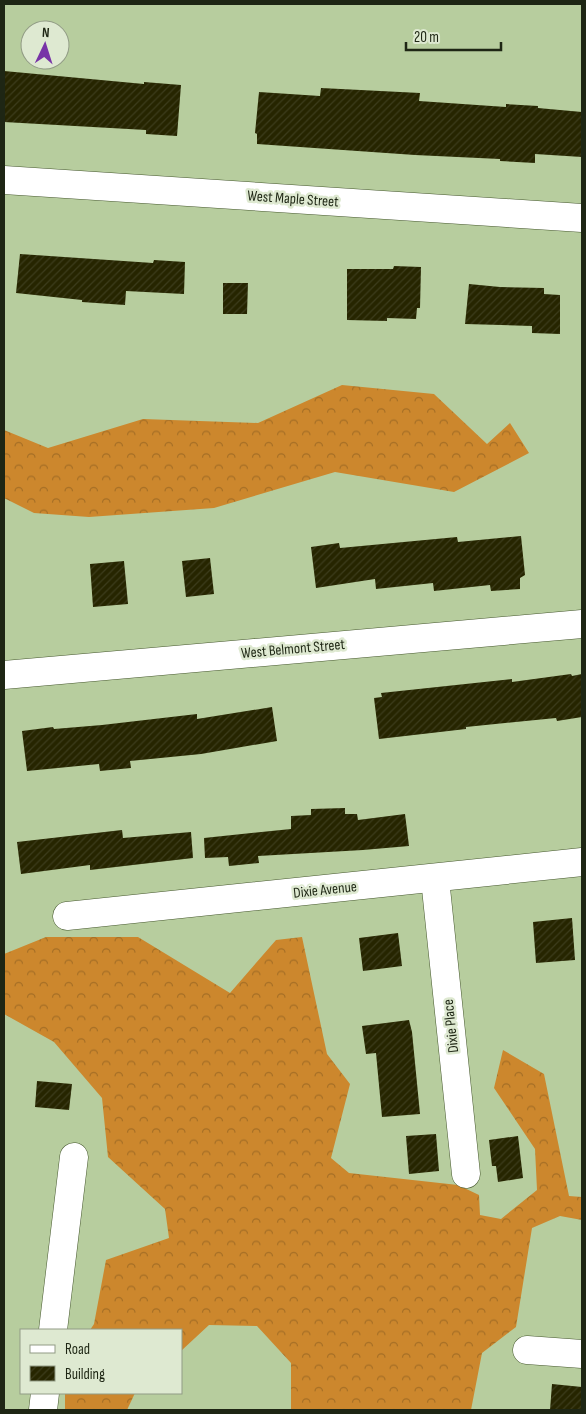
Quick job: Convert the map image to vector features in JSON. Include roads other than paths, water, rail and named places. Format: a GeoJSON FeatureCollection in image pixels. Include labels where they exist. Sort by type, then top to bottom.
{"type":"FeatureCollection","features":[{"type":"Feature","properties":{"kind":"street","name":"West Maple Street"},"geometry":{"type":"LineString","coordinates":[[4,180],[582,218]]}},
{"type":"Feature","properties":{"kind":"street","name":"West Belmont Street"},"geometry":{"type":"LineString","coordinates":[[4,675],[582,624]]}},
{"type":"Feature","properties":{"kind":"street","name":"Dixie Avenue"},"geometry":{"type":"LineString","coordinates":[[67,916],[582,862]]}},
{"type":"Feature","properties":{"kind":"street","name":"Dixie Place"},"geometry":{"type":"LineString","coordinates":[[435,878],[466,1174]]}},
{"type":"Feature","properties":{"kind":"street"},"geometry":{"type":"LineString","coordinates":[[53,1329],[74,1157]]}},
{"type":"Feature","properties":{"kind":"street"},"geometry":{"type":"LineString","coordinates":[[527,1350],[582,1354]]}},
{"type":"Feature","properties":{"kind":"street"},"geometry":{"type":"LineString","coordinates":[[43,1410],[45,1394]]}}]}
